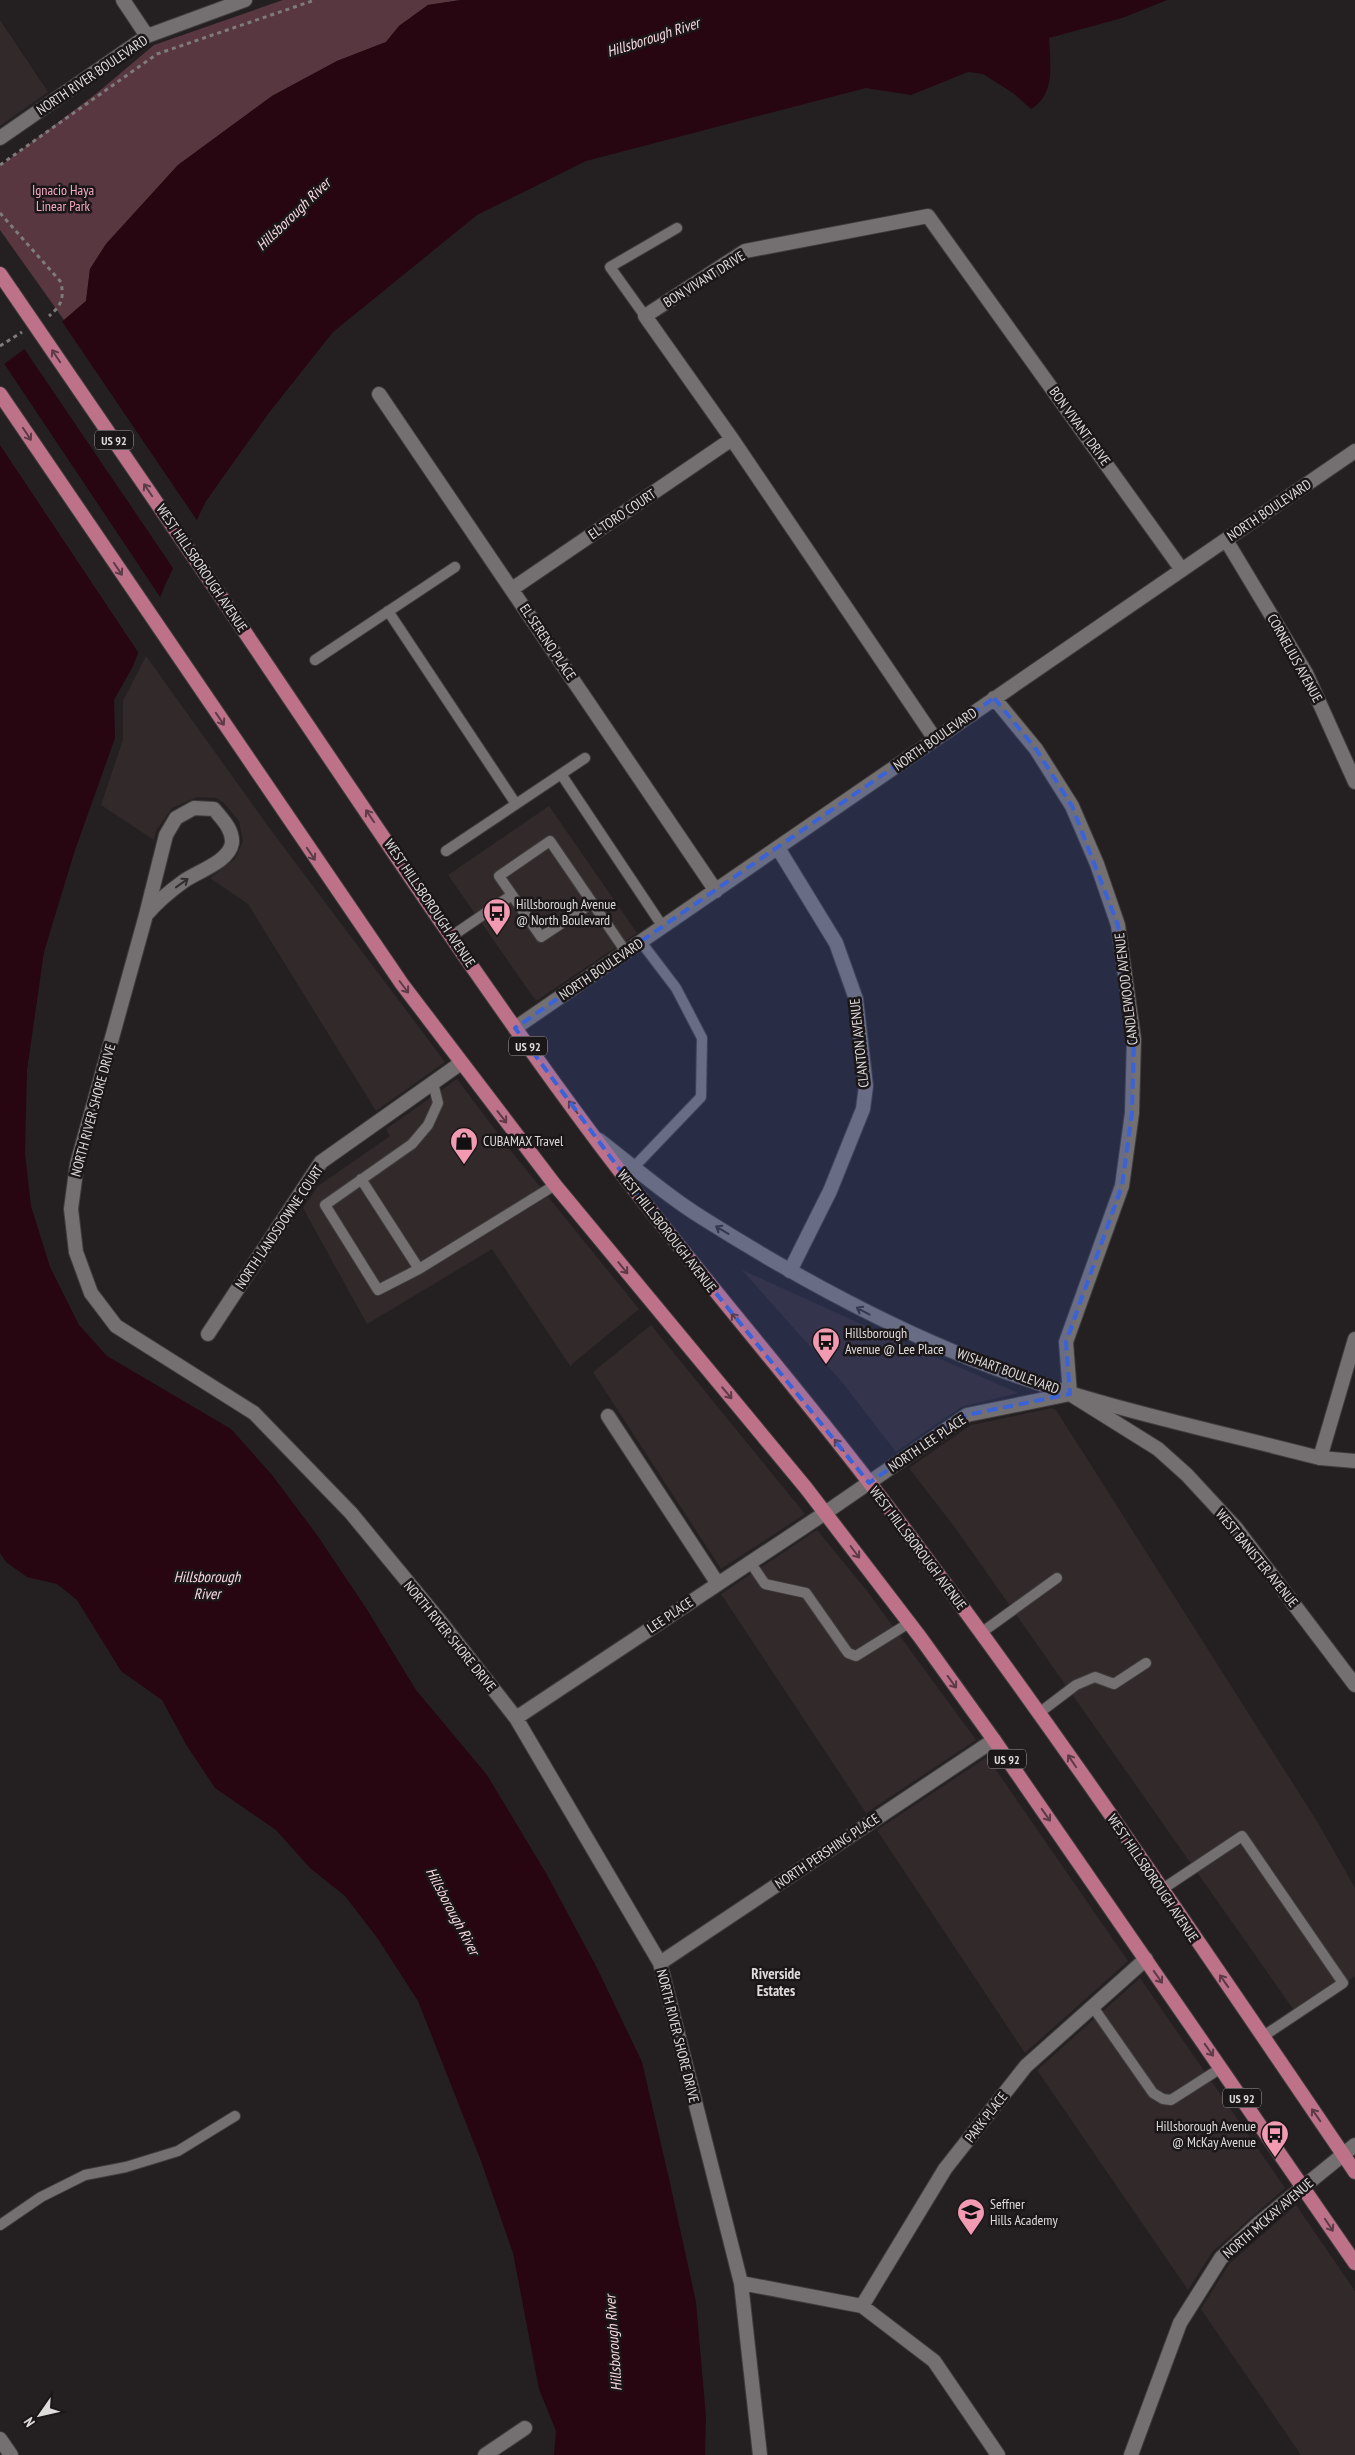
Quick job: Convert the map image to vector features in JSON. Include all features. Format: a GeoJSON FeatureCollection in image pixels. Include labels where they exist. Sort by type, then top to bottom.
{"type":"FeatureCollection","features":[{"type":"Feature","properties":{"kind":"main road","name":"WEST HILLSBOROUGH AVENUE"},"geometry":{"type":"LineString","coordinates":[[0,274],[515,1028],[657,1220],[870,1483],[982,1633],[1355,2172]]}},
{"type":"Feature","properties":{"kind":"main road","name":"US 92"},"geometry":{"type":"LineString","coordinates":[[0,394],[192,679],[402,984],[555,1186],[825,1513],[909,1623],[994,1740],[1355,2263]]}},
{"type":"Feature","properties":{"kind":"street"},"geometry":{"type":"LineString","coordinates":[[123,0],[147,36]]}},
{"type":"Feature","properties":{"kind":"street","name":"NORTH RIVER BOULEVARD"},"geometry":{"type":"LineString","coordinates":[[0,138],[147,36],[245,0]]}},
{"type":"Feature","properties":{"kind":"street","name":"BON VIVANT DRIVE"},"geometry":{"type":"LineString","coordinates":[[645,316],[745,251],[928,216],[1182,570]]}},
{"type":"Feature","properties":{"kind":"street"},"geometry":{"type":"LineString","coordinates":[[645,316],[732,439],[934,739]]}},
{"type":"Feature","properties":{"kind":"street","name":"EL SERENO PLACE"},"geometry":{"type":"LineString","coordinates":[[379,394],[716,891]]}},
{"type":"Feature","properties":{"kind":"street","name":"EL TORO COURT"},"geometry":{"type":"LineString","coordinates":[[512,589],[732,439]]}},
{"type":"Feature","properties":{"kind":"street","name":"NORTH BOULEVARD"},"geometry":{"type":"LineString","coordinates":[[515,1028],[1355,451]]}},
{"type":"Feature","properties":{"kind":"street","name":"CORNELIUS AVENUE"},"geometry":{"type":"LineString","coordinates":[[1226,540],[1306,673],[1355,782]]}},
{"type":"Feature","properties":{"kind":"street","name":"CANDLEWOOD AVENUE"},"geometry":{"type":"LineString","coordinates":[[994,698],[1036,748],[1072,806],[1097,864],[1118,925],[1134,1039],[1132,1113],[1122,1186],[1066,1342],[1070,1394]]}},
{"type":"Feature","properties":{"kind":"street","name":"NORTH RIVER SHORE DRIVE"},"geometry":{"type":"LineString","coordinates":[[146,915],[157,902],[184,880],[225,855],[232,843],[230,828],[214,809],[194,808],[176,818],[166,835],[146,915],[76,1164],[71,1209],[76,1252],[91,1293],[116,1326],[154,1352],[254,1413],[350,1513],[516,1718],[660,1963],[740,2283],[760,2455]]}},
{"type":"Feature","properties":{"kind":"street","name":"CLANTON AVENUE"},"geometry":{"type":"LineString","coordinates":[[778,848],[836,943],[856,999],[866,1086],[863,1109],[830,1191],[790,1271]]}},
{"type":"Feature","properties":{"kind":"street","name":"NORTH LANDSDOWNE COURT"},"geometry":{"type":"LineString","coordinates":[[208,1334],[321,1162],[461,1063]]}},
{"type":"Feature","properties":{"kind":"street","name":"WISHART BOULEVARD"},"geometry":{"type":"LineString","coordinates":[[593,1135],[700,1216],[790,1271],[880,1320],[974,1360],[1070,1394],[1320,1458],[1355,1461]]}},
{"type":"Feature","properties":{"kind":"street"},"geometry":{"type":"LineString","coordinates":[[1320,1458],[1355,1339]]}},
{"type":"Feature","properties":{"kind":"street","name":"NORTH LEE PLACE"},"geometry":{"type":"LineString","coordinates":[[825,1513],[967,1416],[1070,1394]]}},
{"type":"Feature","properties":{"kind":"street","name":"WEST BANISTER AVENUE"},"geometry":{"type":"LineString","coordinates":[[1070,1394],[1158,1450],[1187,1475],[1236,1528],[1355,1685]]}},
{"type":"Feature","properties":{"kind":"street"},"geometry":{"type":"LineString","coordinates":[[608,1416],[718,1584]]}},
{"type":"Feature","properties":{"kind":"street","name":"LEE PLACE"},"geometry":{"type":"LineString","coordinates":[[516,1718],[825,1513]]}},
{"type":"Feature","properties":{"kind":"street","name":"NORTH PERSHING PLACE"},"geometry":{"type":"LineString","coordinates":[[660,1963],[994,1740]]}},
{"type":"Feature","properties":{"kind":"street","name":"PARK PLACE"},"geometry":{"type":"LineString","coordinates":[[862,2306],[945,2169],[1026,2066],[1146,1959]]}},
{"type":"Feature","properties":{"kind":"street","name":"NORTH MCKAY AVENUE"},"geometry":{"type":"LineString","coordinates":[[1131,2455],[1180,2323],[1221,2258],[1303,2186],[1355,2145]]}},
{"type":"Feature","properties":{"kind":"street"},"geometry":{"type":"LineString","coordinates":[[740,2283],[862,2306],[934,2361],[998,2455]]}},
{"type":"Feature","properties":{"kind":"street"},"geometry":{"type":"LineString","coordinates":[[485,2455],[525,2428]]}},
{"type":"Feature","properties":{"kind":"street"},"geometry":{"type":"LineString","coordinates":[[0,2439],[11,2455]]}},
{"type":"Feature","properties":{"kind":"lane"},"geometry":{"type":"LineString","coordinates":[[645,316],[610,267],[677,228]]}},
{"type":"Feature","properties":{"kind":"lane"},"geometry":{"type":"LineString","coordinates":[[315,660],[455,567]]}},
{"type":"Feature","properties":{"kind":"lane"},"geometry":{"type":"LineString","coordinates":[[388,612],[516,804]]}},
{"type":"Feature","properties":{"kind":"lane"},"geometry":{"type":"LineString","coordinates":[[446,851],[585,758]]}},
{"type":"Feature","properties":{"kind":"lane"},"geometry":{"type":"LineString","coordinates":[[561,774],[663,927]]}},
{"type":"Feature","properties":{"kind":"lane"},"geometry":{"type":"LineString","coordinates":[[592,903],[541,937],[499,876],[550,841],[626,952]]}},
{"type":"Feature","properties":{"kind":"lane"},"geometry":{"type":"LineString","coordinates":[[452,936],[512,895]]}},
{"type":"Feature","properties":{"kind":"lane"},"geometry":{"type":"LineString","coordinates":[[634,1167],[701,1097],[702,1038],[676,988],[641,942]]}},
{"type":"Feature","properties":{"kind":"lane"},"geometry":{"type":"LineString","coordinates":[[433,1083],[438,1102],[428,1125],[412,1144],[324,1205],[378,1290],[419,1270],[555,1186]]}},
{"type":"Feature","properties":{"kind":"lane"},"geometry":{"type":"LineString","coordinates":[[361,1179],[419,1270]]}},
{"type":"Feature","properties":{"kind":"lane"},"geometry":{"type":"LineString","coordinates":[[750,1562],[765,1584],[806,1593],[848,1653],[856,1656],[909,1623]]}},
{"type":"Feature","properties":{"kind":"lane"},"geometry":{"type":"LineString","coordinates":[[982,1633],[1057,1578]]}},
{"type":"Feature","properties":{"kind":"lane"},"geometry":{"type":"LineString","coordinates":[[1039,1713],[1076,1685],[1095,1677],[1114,1684],[1146,1663]]}},
{"type":"Feature","properties":{"kind":"lane"},"geometry":{"type":"LineString","coordinates":[[1161,1890],[1242,1836],[1248,1844],[1343,1983],[1262,2037]]}},
{"type":"Feature","properties":{"kind":"lane"},"geometry":{"type":"LineString","coordinates":[[1092,2007],[1153,2093],[1163,2099],[1171,2100],[1221,2068]]}},
{"type":"Feature","properties":{"kind":"lane"},"geometry":{"type":"LineString","coordinates":[[0,2225],[41,2197],[85,2175],[126,2167],[178,2151],[235,2116]]}},
{"type":"Feature","properties":{"kind":"path"},"geometry":{"type":"LineString","coordinates":[[0,165],[157,54],[315,0]]}},
{"type":"Feature","properties":{"kind":"path"},"geometry":{"type":"LineString","coordinates":[[0,213],[61,282],[63,295],[60,307],[42,320]]}},
{"type":"Feature","properties":{"kind":"path"},"geometry":{"type":"LineString","coordinates":[[0,346],[26,330]]}},
{"type":"Feature","properties":{"kind":"highlighted area"},"geometry":{"type":"Polygon","coordinates":[[[994,698],[1036,749],[1072,806],[1118,925],[1134,1039],[1132,1113],[1122,1186],[1066,1342],[1070,1394],[967,1415],[869,1483],[657,1220],[515,1028],[994,698]]]}},
{"type":"Feature","properties":{"kind":"shaded area"},"geometry":{"type":"Polygon","coordinates":[[[0,20],[48,92],[0,126],[0,20]]]}},
{"type":"Feature","properties":{"kind":"shaded area"},"geometry":{"type":"Polygon","coordinates":[[[146,656],[273,833],[445,1062],[376,1111],[248,904],[210,878],[235,859],[243,841],[239,821],[223,802],[216,798],[197,797],[172,808],[156,831],[154,840],[101,805],[123,740],[123,701],[146,656]]]}},
{"type":"Feature","properties":{"kind":"shaded area"},"geometry":{"type":"Polygon","coordinates":[[[549,806],[637,933],[536,1001],[448,875],[549,806]]]}},
{"type":"Feature","properties":{"kind":"shaded area"},"geometry":{"type":"Polygon","coordinates":[[[457,1079],[511,1151],[639,1309],[572,1364],[571,1367],[492,1249],[367,1324],[303,1208],[318,1186],[390,1136],[386,1129],[457,1079]]]}},
{"type":"Feature","properties":{"kind":"shaded area"},"geometry":{"type":"Polygon","coordinates":[[[742,1270],[1018,1393],[961,1407],[896,1452],[842,1382],[742,1270]]]}},
{"type":"Feature","properties":{"kind":"shaded area"},"geometry":{"type":"Polygon","coordinates":[[[651,1325],[805,1514],[721,1569],[593,1372],[651,1325]]]}},
{"type":"Feature","properties":{"kind":"shaded area"},"geometry":{"type":"Polygon","coordinates":[[[1052,1408],[1056,1410],[1318,1823],[1355,1888],[1355,1976],[1298,2016],[956,1529],[909,1468],[971,1425],[1052,1408]]]}},
{"type":"Feature","properties":{"kind":"shaded area"},"geometry":{"type":"Polygon","coordinates":[[[817,1530],[867,1591],[976,1740],[866,1813],[721,1594],[817,1530]]]}},
{"type":"Feature","properties":{"kind":"shaded area"},"geometry":{"type":"Polygon","coordinates":[[[987,1757],[1128,1961],[1025,2053],[877,1830],[987,1757]]]}},
{"type":"Feature","properties":{"kind":"shaded area"},"geometry":{"type":"Polygon","coordinates":[[[1140,1978],[1285,2188],[1213,2251],[1188,2290],[1037,2070],[1140,1978]]]}},
{"type":"Feature","properties":{"kind":"shaded area"},"geometry":{"type":"Polygon","coordinates":[[[1296,2205],[1355,2291],[1355,2455],[1301,2455],[1201,2309],[1229,2264],[1296,2205]]]}},
{"type":"Feature","properties":{"kind":"green space","name":"Ignacio Haya Linear Park"},"geometry":{"type":"Polygon","coordinates":[[[283,0],[461,0],[428,5],[399,26],[386,42],[337,61],[272,96],[178,165],[106,244],[90,269],[86,301],[64,320],[0,230],[0,166],[97,93],[154,45],[283,0]]]}},
{"type":"Feature","properties":{"kind":"water","name":"Hillsborough River"},"geometry":{"type":"Polygon","coordinates":[[[461,0],[1167,0],[1122,18],[1049,38],[1050,78],[1048,87],[1039,103],[1031,109],[1013,93],[983,74],[968,72],[911,95],[866,88],[586,161],[477,215],[333,332],[268,414],[206,501],[165,585],[133,666],[114,700],[115,738],[74,853],[44,952],[27,1070],[25,1153],[31,1206],[50,1267],[79,1325],[107,1356],[231,1429],[272,1475],[317,1535],[366,1608],[416,1690],[487,1775],[546,1873],[597,1968],[642,2062],[696,2302],[706,2417],[705,2455],[554,2455],[556,2431],[539,2389],[513,2253],[481,2161],[418,2001],[378,1939],[345,1896],[310,1868],[276,1830],[215,1788],[187,1746],[162,1700],[121,1671],[77,1600],[57,1584],[27,1577],[6,1562],[0,1553],[0,367],[64,320],[86,301],[90,269],[106,244],[178,165],[272,96],[337,61],[386,42],[399,26],[428,5],[461,0]]]}},
{"type":"Feature","properties":{"kind":"pier"},"geometry":{"type":"Polygon","coordinates":[[[61,320],[198,522],[175,571],[23,347],[61,320]]]}},
{"type":"Feature","properties":{"kind":"pier"},"geometry":{"type":"Polygon","coordinates":[[[3,362],[162,600],[140,655],[0,445],[0,364],[3,362]]]}},
{"type":"Feature","properties":{"kind":"place","name":"Hillsborough Avenue @ North Boulevard"},"geometry":{"type":"Point","coordinates":[497,936]}},
{"type":"Feature","properties":{"kind":"place","name":"CUBAMAX Travel"},"geometry":{"type":"Point","coordinates":[464,1165]}},
{"type":"Feature","properties":{"kind":"place","name":"Hillsborough Avenue @ Lee Place"},"geometry":{"type":"Point","coordinates":[826,1365]}},
{"type":"Feature","properties":{"kind":"place","name":"Hillsborough Avenue @ McKay Avenue"},"geometry":{"type":"Point","coordinates":[1275,2158]}},
{"type":"Feature","properties":{"kind":"place","name":"Seffner Hills Academy"},"geometry":{"type":"Point","coordinates":[971,2236]}},
{"type":"Feature","properties":{"kind":"district","name":"Riverside Estates"},"geometry":{"type":"Point","coordinates":[776,1982]}}]}
